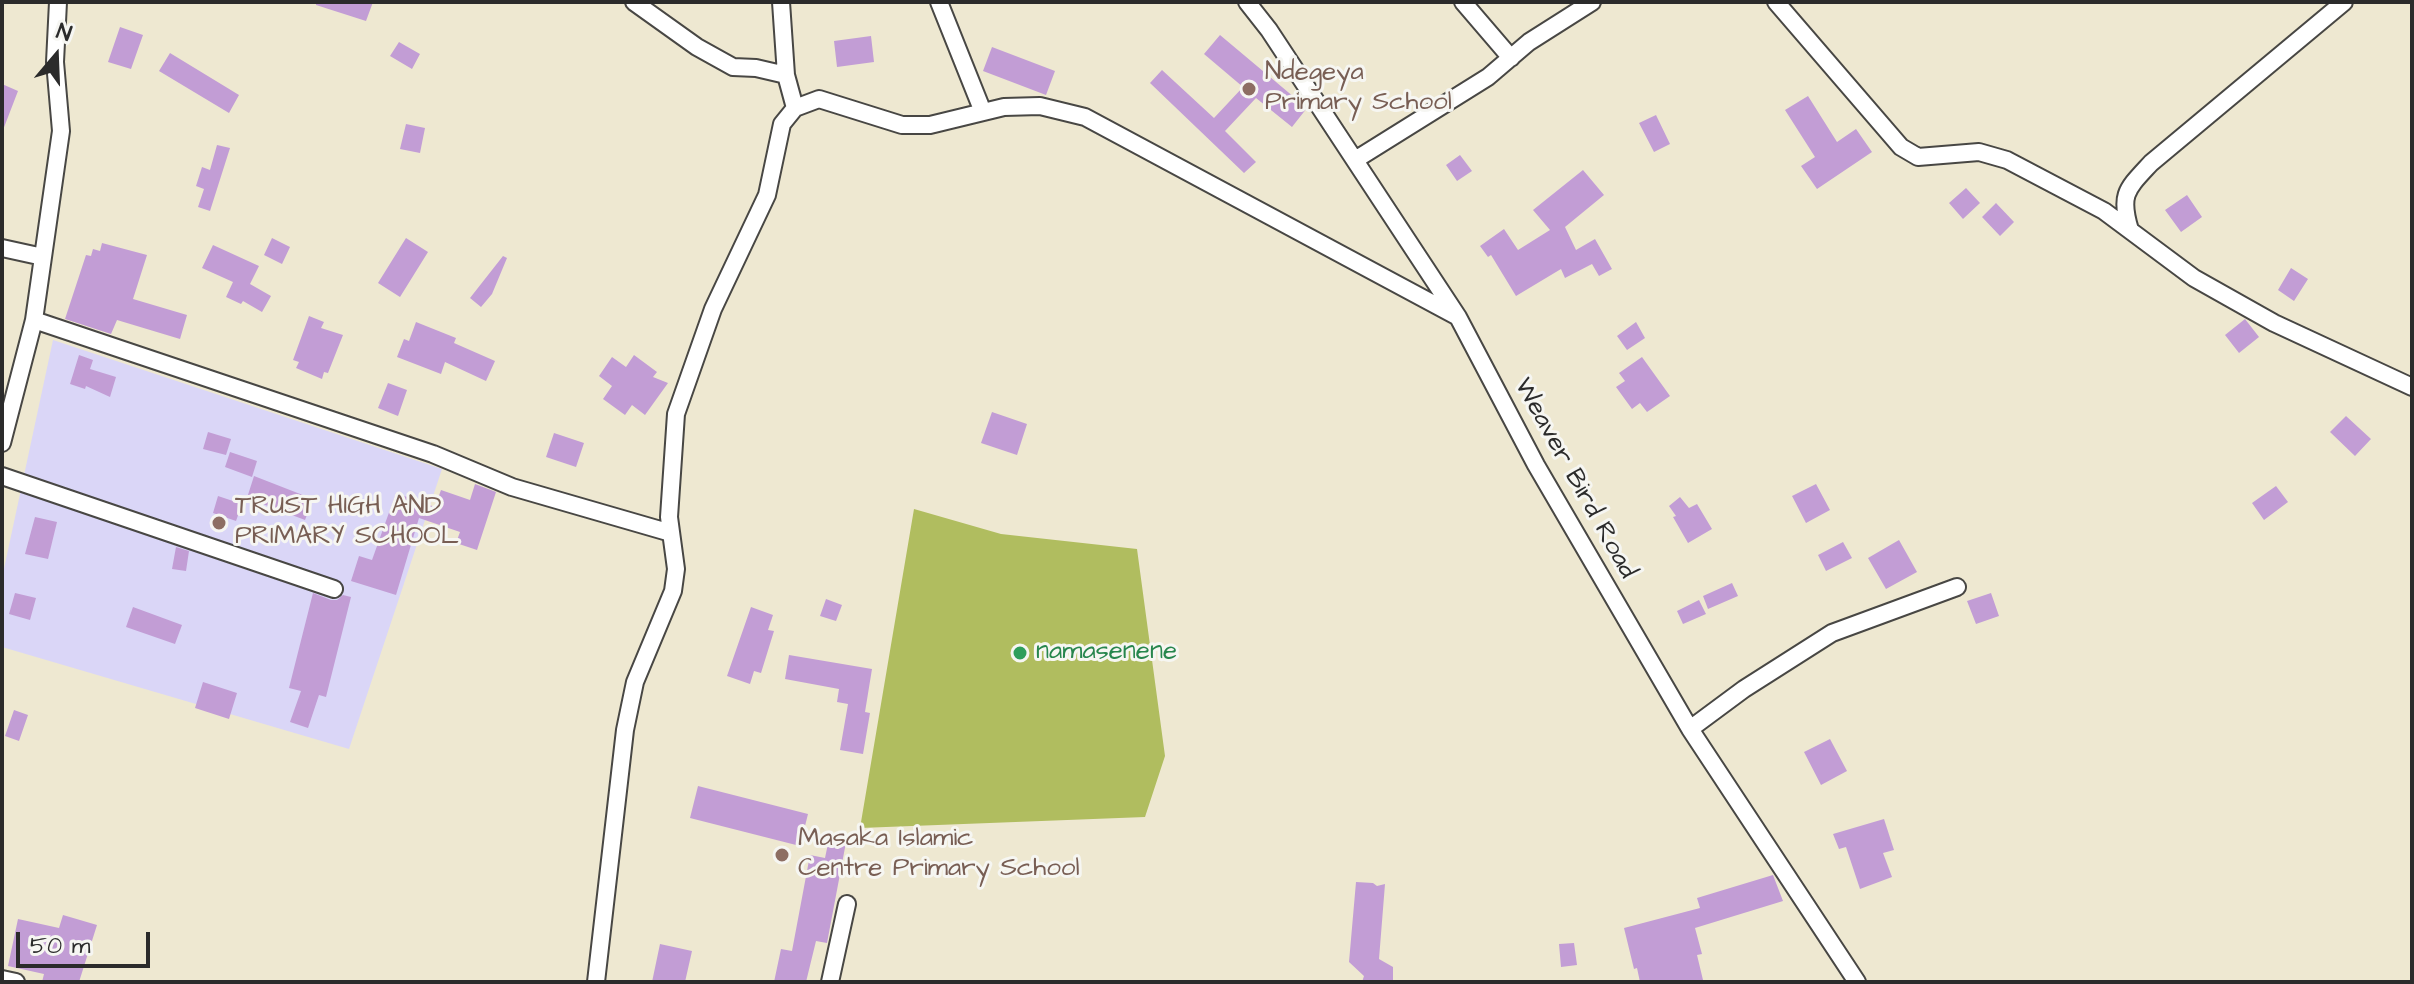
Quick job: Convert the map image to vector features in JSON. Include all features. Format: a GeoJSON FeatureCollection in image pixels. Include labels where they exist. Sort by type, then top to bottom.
{"type":"FeatureCollection","features":[{"type":"Feature","properties":{"kind":"street"},"geometry":{"type":"LineString","coordinates":[[2,443],[34,320],[61,131],[55,62],[58,2]]}},
{"type":"Feature","properties":{"kind":"street"},"geometry":{"type":"LineString","coordinates":[[634,2],[685,39],[733,67],[756,68],[786,75]]}},
{"type":"Feature","properties":{"kind":"street"},"geometry":{"type":"LineString","coordinates":[[781,2],[786,75],[795,108]]}},
{"type":"Feature","properties":{"kind":"street"},"geometry":{"type":"LineString","coordinates":[[939,2],[983,112]]}},
{"type":"Feature","properties":{"kind":"street","name":"Weaver Bird Road"},"geometry":{"type":"LineString","coordinates":[[1247,2],[1269,30],[1458,317],[1536,465],[1690,729],[1857,982]]}},
{"type":"Feature","properties":{"kind":"street"},"geometry":{"type":"LineString","coordinates":[[1463,2],[1511,58]]}},
{"type":"Feature","properties":{"kind":"street"},"geometry":{"type":"LineString","coordinates":[[1355,160],[1488,77],[1529,42],[1592,2]]}},
{"type":"Feature","properties":{"kind":"street"},"geometry":{"type":"LineString","coordinates":[[1776,2],[1901,147],[1918,157],[1979,152],[2007,160],[2104,211],[2194,278],[2274,323],[2412,387]]}},
{"type":"Feature","properties":{"kind":"street"},"geometry":{"type":"LineString","coordinates":[[2130,230],[2124,211],[2126,189],[2151,163],[2344,2]]}},
{"type":"Feature","properties":{"kind":"street"},"geometry":{"type":"LineString","coordinates":[[596,982],[625,730],[635,682],[673,591],[676,569],[669,517],[676,414],[713,309],[767,195],[782,124],[795,108],[819,99],[902,125],[930,125],[1004,107],[1040,106],[1085,117],[1458,317]]}},
{"type":"Feature","properties":{"kind":"street"},"geometry":{"type":"LineString","coordinates":[[2,248],[43,257]]}},
{"type":"Feature","properties":{"kind":"street"},"geometry":{"type":"LineString","coordinates":[[34,320],[433,454],[512,487],[671,533]]}},
{"type":"Feature","properties":{"kind":"street"},"geometry":{"type":"LineString","coordinates":[[2,476],[334,589]]}},
{"type":"Feature","properties":{"kind":"street"},"geometry":{"type":"LineString","coordinates":[[1690,729],[1744,689],[1832,633],[1957,587]]}},
{"type":"Feature","properties":{"kind":"street"},"geometry":{"type":"LineString","coordinates":[[830,982],[847,904]]}},
{"type":"Feature","properties":{"kind":"street"},"geometry":{"type":"LineString","coordinates":[[2,979],[16,982]]}},
{"type":"Feature","properties":{"kind":"shaded area","name":"TRUST HIGH AND PRIMARY SCHOOL"},"geometry":{"type":"Polygon","coordinates":[[[53,340],[442,469],[349,749],[2,647],[2,578],[53,340]]]}},
{"type":"Feature","properties":{"kind":"green space","name":"namasenene"},"geometry":{"type":"Polygon","coordinates":[[[914,509],[1001,534],[1137,549],[1165,756],[1145,817],[860,828],[914,509]]]}},
{"type":"Feature","properties":{"kind":"building"},"geometry":{"type":"Polygon","coordinates":[[[316,2],[373,2],[366,21],[316,5],[316,2]]]}},
{"type":"Feature","properties":{"kind":"building"},"geometry":{"type":"Polygon","coordinates":[[[120,27],[143,35],[131,69],[108,62],[120,27]]]}},
{"type":"Feature","properties":{"kind":"building"},"geometry":{"type":"Polygon","coordinates":[[[1220,35],[1307,108],[1292,127],[1256,98],[1225,131],[1256,162],[1244,173],[1150,83],[1162,70],[1214,118],[1243,87],[1204,54],[1220,35]]]}},
{"type":"Feature","properties":{"kind":"building"},"geometry":{"type":"Polygon","coordinates":[[[871,36],[874,62],[837,67],[834,41],[871,36]]]}},
{"type":"Feature","properties":{"kind":"building"},"geometry":{"type":"Polygon","coordinates":[[[399,42],[420,54],[412,69],[390,56],[399,42]]]}},
{"type":"Feature","properties":{"kind":"building"},"geometry":{"type":"Polygon","coordinates":[[[992,47],[1055,71],[1046,95],[983,71],[992,47]]]}},
{"type":"Feature","properties":{"kind":"building"},"geometry":{"type":"Polygon","coordinates":[[[170,53],[239,95],[229,113],[159,71],[170,53]]]}},
{"type":"Feature","properties":{"kind":"building"},"geometry":{"type":"Polygon","coordinates":[[[2,84],[18,91],[3,130],[2,130],[2,84]]]}},
{"type":"Feature","properties":{"kind":"building"},"geometry":{"type":"Polygon","coordinates":[[[1808,96],[1837,142],[1856,129],[1872,152],[1817,189],[1801,166],[1815,157],[1785,110],[1808,96]]]}},
{"type":"Feature","properties":{"kind":"building"},"geometry":{"type":"Polygon","coordinates":[[[1656,115],[1670,144],[1654,152],[1639,123],[1656,115]]]}},
{"type":"Feature","properties":{"kind":"building"},"geometry":{"type":"Polygon","coordinates":[[[406,124],[425,128],[420,153],[400,149],[406,124]]]}},
{"type":"Feature","properties":{"kind":"building"},"geometry":{"type":"Polygon","coordinates":[[[217,145],[230,148],[210,211],[198,207],[204,189],[196,186],[202,167],[210,170],[217,145]]]}},
{"type":"Feature","properties":{"kind":"building"},"geometry":{"type":"Polygon","coordinates":[[[1460,155],[1472,171],[1457,181],[1446,165],[1460,155]]]}},
{"type":"Feature","properties":{"kind":"building"},"geometry":{"type":"Polygon","coordinates":[[[1583,170],[1604,195],[1565,227],[1576,250],[1595,239],[1612,269],[1599,276],[1592,264],[1565,278],[1561,269],[1516,296],[1491,255],[1488,257],[1480,246],[1504,229],[1518,250],[1550,230],[1533,210],[1583,170]]]}},
{"type":"Feature","properties":{"kind":"building"},"geometry":{"type":"Polygon","coordinates":[[[1966,188],[1980,203],[1963,219],[1949,203],[1966,188]]]}},
{"type":"Feature","properties":{"kind":"building"},"geometry":{"type":"Polygon","coordinates":[[[2187,195],[2202,217],[2181,232],[2165,210],[2187,195]]]}},
{"type":"Feature","properties":{"kind":"building"},"geometry":{"type":"Polygon","coordinates":[[[1996,203],[2014,222],[2000,236],[1982,217],[1996,203]]]}},
{"type":"Feature","properties":{"kind":"building"},"geometry":{"type":"Polygon","coordinates":[[[272,238],[290,247],[282,264],[264,255],[272,238]]]}},
{"type":"Feature","properties":{"kind":"building"},"geometry":{"type":"Polygon","coordinates":[[[406,238],[428,252],[400,297],[378,283],[406,238]]]}},
{"type":"Feature","properties":{"kind":"building"},"geometry":{"type":"Polygon","coordinates":[[[102,243],[147,255],[133,299],[187,315],[180,339],[117,320],[111,334],[65,319],[86,255],[91,256],[93,249],[100,251],[102,243]]]}},
{"type":"Feature","properties":{"kind":"building"},"geometry":{"type":"Polygon","coordinates":[[[213,245],[259,266],[250,284],[271,296],[262,312],[243,301],[241,304],[226,297],[233,282],[202,268],[213,245]]]}},
{"type":"Feature","properties":{"kind":"building"},"geometry":{"type":"Polygon","coordinates":[[[503,256],[507,258],[492,294],[481,307],[470,298],[503,256]]]}},
{"type":"Feature","properties":{"kind":"building"},"geometry":{"type":"Polygon","coordinates":[[[2291,268],[2308,279],[2294,301],[2278,290],[2291,268]]]}},
{"type":"Feature","properties":{"kind":"building"},"geometry":{"type":"Polygon","coordinates":[[[309,316],[324,322],[321,328],[343,335],[328,373],[324,372],[322,379],[296,368],[299,362],[293,360],[309,316]]]}},
{"type":"Feature","properties":{"kind":"building"},"geometry":{"type":"Polygon","coordinates":[[[2245,319],[2259,337],[2239,353],[2225,335],[2245,319]]]}},
{"type":"Feature","properties":{"kind":"building"},"geometry":{"type":"Polygon","coordinates":[[[416,322],[456,338],[454,343],[495,361],[486,381],[445,362],[441,374],[397,357],[404,339],[409,341],[416,322]]]}},
{"type":"Feature","properties":{"kind":"building"},"geometry":{"type":"Polygon","coordinates":[[[1636,322],[1645,338],[1627,350],[1617,336],[1636,322]]]}},
{"type":"Feature","properties":{"kind":"building"},"geometry":{"type":"Polygon","coordinates":[[[79,355],[93,360],[90,369],[116,377],[110,397],[86,386],[85,389],[70,384],[79,355]]]}},
{"type":"Feature","properties":{"kind":"building"},"geometry":{"type":"Polygon","coordinates":[[[634,355],[657,372],[653,377],[668,383],[645,415],[632,405],[625,415],[603,399],[612,386],[599,376],[612,357],[626,367],[634,355]]]}},
{"type":"Feature","properties":{"kind":"building"},"geometry":{"type":"Polygon","coordinates":[[[1642,357],[1670,396],[1647,412],[1640,403],[1632,409],[1616,387],[1625,381],[1619,373],[1642,357]]]}},
{"type":"Feature","properties":{"kind":"building"},"geometry":{"type":"Polygon","coordinates":[[[388,383],[407,390],[398,416],[378,408],[388,383]]]}},
{"type":"Feature","properties":{"kind":"building"},"geometry":{"type":"Polygon","coordinates":[[[992,412],[1027,424],[1017,455],[981,443],[992,412]]]}},
{"type":"Feature","properties":{"kind":"building"},"geometry":{"type":"Polygon","coordinates":[[[2346,416],[2371,439],[2355,456],[2330,432],[2346,416]]]}},
{"type":"Feature","properties":{"kind":"building"},"geometry":{"type":"Polygon","coordinates":[[[208,432],[231,439],[226,455],[203,449],[208,432]]]}},
{"type":"Feature","properties":{"kind":"building"},"geometry":{"type":"Polygon","coordinates":[[[554,433],[584,443],[576,467],[546,457],[554,433]]]}},
{"type":"Feature","properties":{"kind":"building"},"geometry":{"type":"Polygon","coordinates":[[[230,452],[257,461],[252,477],[225,467],[230,452]]]}},
{"type":"Feature","properties":{"kind":"building"},"geometry":{"type":"Polygon","coordinates":[[[254,476],[313,499],[305,520],[247,498],[254,476]]]}},
{"type":"Feature","properties":{"kind":"building"},"geometry":{"type":"Polygon","coordinates":[[[475,484],[496,492],[477,550],[456,543],[460,532],[419,518],[396,595],[351,581],[359,556],[372,560],[396,493],[435,507],[441,490],[470,500],[475,484]]]}},
{"type":"Feature","properties":{"kind":"building"},"geometry":{"type":"Polygon","coordinates":[[[1816,484],[1830,510],[1806,523],[1792,496],[1816,484]]]}},
{"type":"Feature","properties":{"kind":"building"},"geometry":{"type":"Polygon","coordinates":[[[2276,486],[2288,502],[2264,520],[2252,503],[2276,486]]]}},
{"type":"Feature","properties":{"kind":"building"},"geometry":{"type":"Polygon","coordinates":[[[218,496],[242,504],[236,521],[213,513],[218,496]]]}},
{"type":"Feature","properties":{"kind":"building"},"geometry":{"type":"Polygon","coordinates":[[[1680,497],[1689,508],[1697,504],[1712,529],[1688,543],[1669,506],[1680,497]]]}},
{"type":"Feature","properties":{"kind":"building"},"geometry":{"type":"Polygon","coordinates":[[[35,517],[57,522],[48,559],[25,554],[35,517]]]}},
{"type":"Feature","properties":{"kind":"building"},"geometry":{"type":"Polygon","coordinates":[[[1899,540],[1917,572],[1886,589],[1868,558],[1899,540]]]}},
{"type":"Feature","properties":{"kind":"building"},"geometry":{"type":"Polygon","coordinates":[[[1843,542],[1852,558],[1826,571],[1818,555],[1843,542]]]}},
{"type":"Feature","properties":{"kind":"building"},"geometry":{"type":"Polygon","coordinates":[[[176,547],[189,551],[186,571],[172,569],[176,547]]]}},
{"type":"Feature","properties":{"kind":"building"},"geometry":{"type":"Polygon","coordinates":[[[1732,583],[1738,596],[1708,609],[1703,596],[1732,583]]]}},
{"type":"Feature","properties":{"kind":"building"},"geometry":{"type":"Polygon","coordinates":[[[15,593],[36,598],[30,620],[9,614],[15,593]]]}},
{"type":"Feature","properties":{"kind":"building"},"geometry":{"type":"Polygon","coordinates":[[[313,593],[331,600],[343,595],[351,597],[326,697],[319,695],[308,728],[290,722],[301,691],[289,688],[313,593]]]}},
{"type":"Feature","properties":{"kind":"building"},"geometry":{"type":"Polygon","coordinates":[[[1991,593],[1999,616],[1976,624],[1967,601],[1991,593]]]}},
{"type":"Feature","properties":{"kind":"building"},"geometry":{"type":"Polygon","coordinates":[[[826,599],[842,605],[836,621],[820,616],[826,599]]]}},
{"type":"Feature","properties":{"kind":"building"},"geometry":{"type":"Polygon","coordinates":[[[1699,600],[1706,614],[1683,624],[1677,611],[1699,600]]]}},
{"type":"Feature","properties":{"kind":"building"},"geometry":{"type":"Polygon","coordinates":[[[133,607],[182,625],[175,644],[126,627],[133,607]]]}},
{"type":"Feature","properties":{"kind":"building"},"geometry":{"type":"Polygon","coordinates":[[[751,607],[773,615],[768,630],[774,631],[761,673],[754,671],[750,684],[727,676],[751,607]]]}},
{"type":"Feature","properties":{"kind":"building"},"geometry":{"type":"Polygon","coordinates":[[[789,655],[872,669],[865,712],[870,713],[863,754],[840,750],[848,704],[837,702],[839,689],[785,679],[789,655]]]}},
{"type":"Feature","properties":{"kind":"building"},"geometry":{"type":"Polygon","coordinates":[[[203,682],[237,693],[229,719],[195,708],[203,682]]]}},
{"type":"Feature","properties":{"kind":"building"},"geometry":{"type":"Polygon","coordinates":[[[14,710],[28,715],[19,741],[5,736],[14,710]]]}},
{"type":"Feature","properties":{"kind":"building"},"geometry":{"type":"Polygon","coordinates":[[[1830,739],[1847,771],[1821,785],[1804,752],[1830,739]]]}},
{"type":"Feature","properties":{"kind":"building"},"geometry":{"type":"Polygon","coordinates":[[[698,786],[808,814],[800,846],[690,818],[698,786]]]}},
{"type":"Feature","properties":{"kind":"building"},"geometry":{"type":"Polygon","coordinates":[[[1884,819],[1894,850],[1883,853],[1892,877],[1860,889],[1846,847],[1839,849],[1833,834],[1884,819]]]}},
{"type":"Feature","properties":{"kind":"building"},"geometry":{"type":"Polygon","coordinates":[[[830,834],[847,837],[827,943],[816,941],[806,982],[774,982],[781,949],[792,951],[810,855],[825,858],[830,834]]]}},
{"type":"Feature","properties":{"kind":"building"},"geometry":{"type":"Polygon","coordinates":[[[1773,875],[1783,901],[1695,928],[1702,954],[1697,955],[1703,980],[1640,982],[1624,928],[1700,908],[1697,898],[1773,875]]]}},
{"type":"Feature","properties":{"kind":"building"},"geometry":{"type":"Polygon","coordinates":[[[1356,882],[1377,886],[1385,884],[1379,959],[1393,967],[1393,982],[1362,982],[1364,976],[1349,962],[1356,882]]]}},
{"type":"Feature","properties":{"kind":"building"},"geometry":{"type":"Polygon","coordinates":[[[63,915],[97,925],[79,982],[42,982],[44,974],[8,966],[18,919],[59,928],[63,915]]]}},
{"type":"Feature","properties":{"kind":"building"},"geometry":{"type":"Polygon","coordinates":[[[1574,943],[1577,965],[1561,967],[1559,944],[1574,943]]]}},
{"type":"Feature","properties":{"kind":"building"},"geometry":{"type":"Polygon","coordinates":[[[660,944],[692,951],[685,982],[652,982],[660,944]]]}},
{"type":"Feature","properties":{"kind":"place","name":"Ndegeya Primary School"},"geometry":{"type":"Point","coordinates":[1249,89]}},
{"type":"Feature","properties":{"kind":"place","name":"TRUST HIGH AND PRIMARY SCHOOL"},"geometry":{"type":"Point","coordinates":[219,523]}},
{"type":"Feature","properties":{"kind":"place","name":"namasenene"},"geometry":{"type":"Point","coordinates":[1020,653]}},
{"type":"Feature","properties":{"kind":"place","name":"Masaka Islamic Centre Primary School"},"geometry":{"type":"Point","coordinates":[782,855]}}]}
